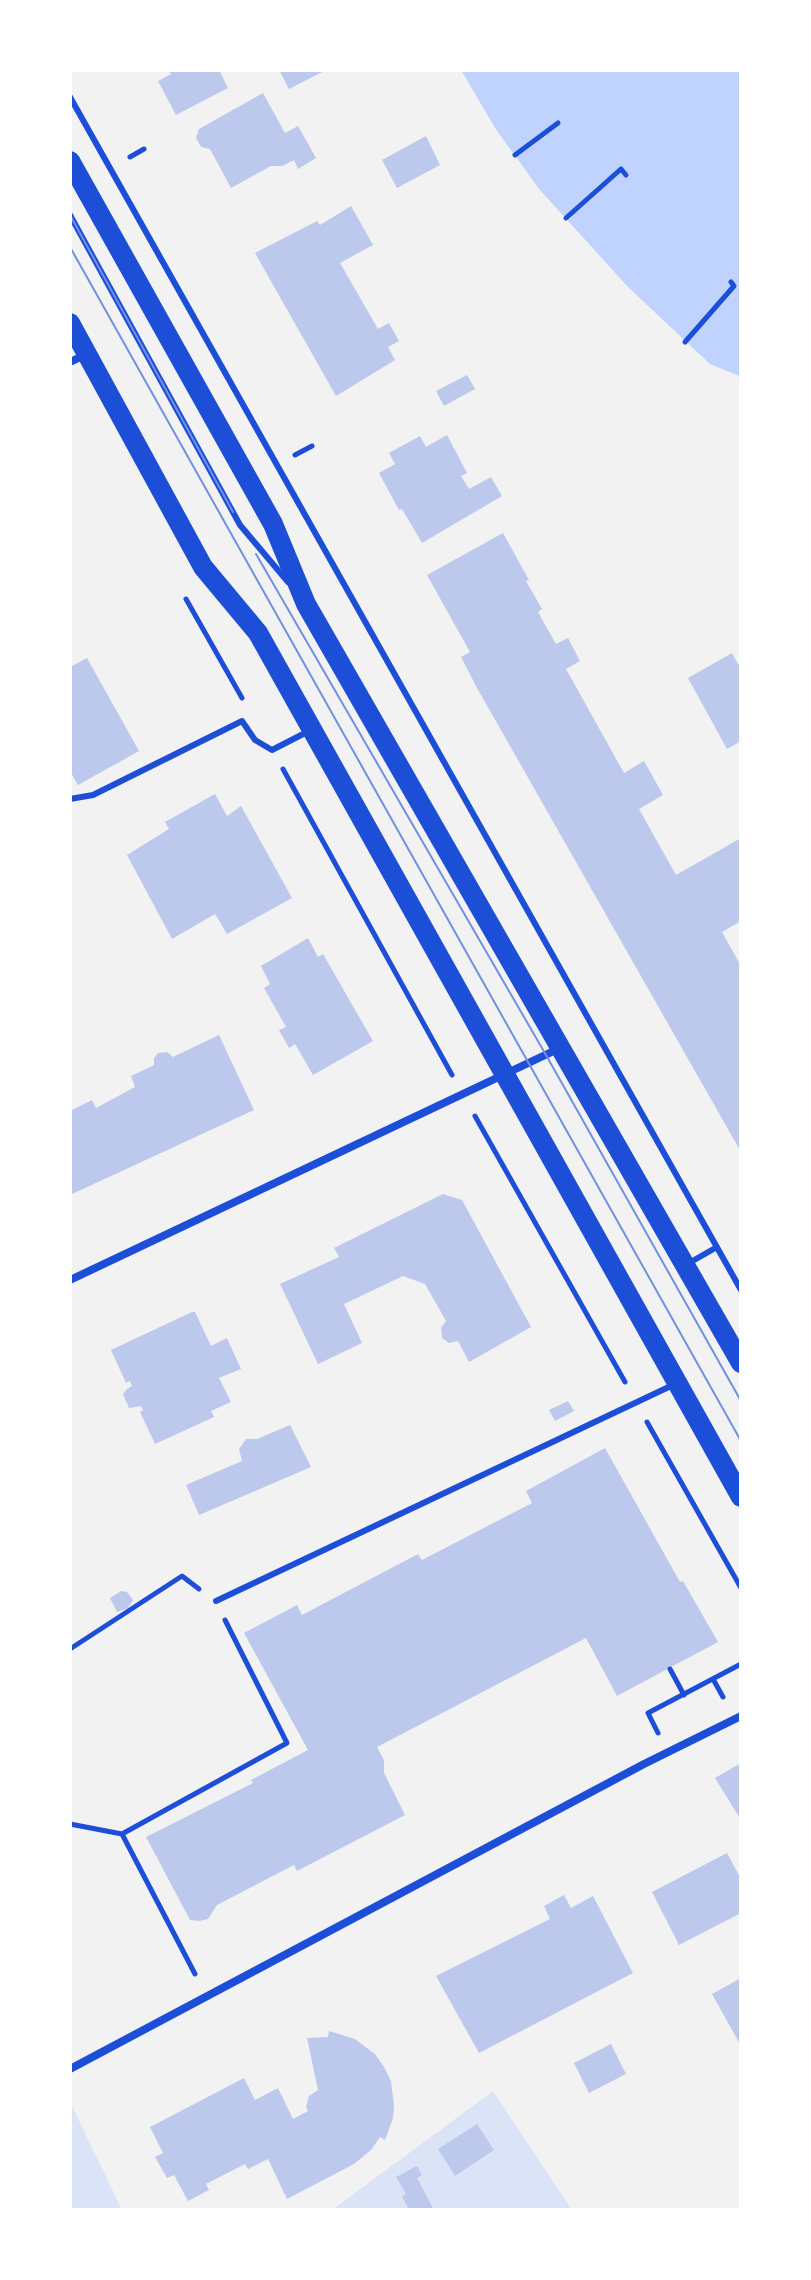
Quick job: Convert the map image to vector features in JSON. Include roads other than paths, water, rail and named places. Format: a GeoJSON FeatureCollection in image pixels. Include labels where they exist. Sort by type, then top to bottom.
{"type":"FeatureCollection","features":[{"type":"Feature","properties":{"kind":"main road"},"geometry":{"type":"LineString","coordinates":[[70,161],[273,524],[306,604],[741,1363]]}},
{"type":"Feature","properties":{"kind":"main road"},"geometry":{"type":"LineString","coordinates":[[70,323],[78,358],[203,567],[258,633],[741,1497]]}},
{"type":"Feature","properties":{"kind":"street"},"geometry":{"type":"LineString","coordinates":[[70,1280],[560,1048]]}},
{"type":"Feature","properties":{"kind":"street"},"geometry":{"type":"LineString","coordinates":[[70,2069],[644,1764],[741,1716]]}},
{"type":"Feature","properties":{"kind":"lane"},"geometry":{"type":"LineString","coordinates":[[70,97],[741,1290]]}},
{"type":"Feature","properties":{"kind":"lane"},"geometry":{"type":"LineString","coordinates":[[70,215],[240,525],[306,604]]}},
{"type":"Feature","properties":{"kind":"lane"},"geometry":{"type":"LineString","coordinates":[[70,799],[93,795],[242,721],[255,740],[272,750],[312,729]]}},
{"type":"Feature","properties":{"kind":"lane"},"geometry":{"type":"LineString","coordinates":[[686,1265],[717,1247]]}},
{"type":"Feature","properties":{"kind":"lane"},"geometry":{"type":"LineString","coordinates":[[216,1601],[676,1384]]}},
{"type":"Feature","properties":{"kind":"water"},"geometry":{"type":"Polygon","coordinates":[[[461,70],[741,70],[741,379],[710,364],[628,287],[539,189],[495,128],[461,70]]]}},
{"type":"Feature","properties":{"kind":"tram line"},"geometry":{"type":"LineString","coordinates":[[70,215],[233,512]]}},
{"type":"Feature","properties":{"kind":"tram line"},"geometry":{"type":"LineString","coordinates":[[70,247],[741,1441]]}},
{"type":"Feature","properties":{"kind":"tram line"},"geometry":{"type":"LineString","coordinates":[[256,554],[546,1055],[741,1401]]}}]}
